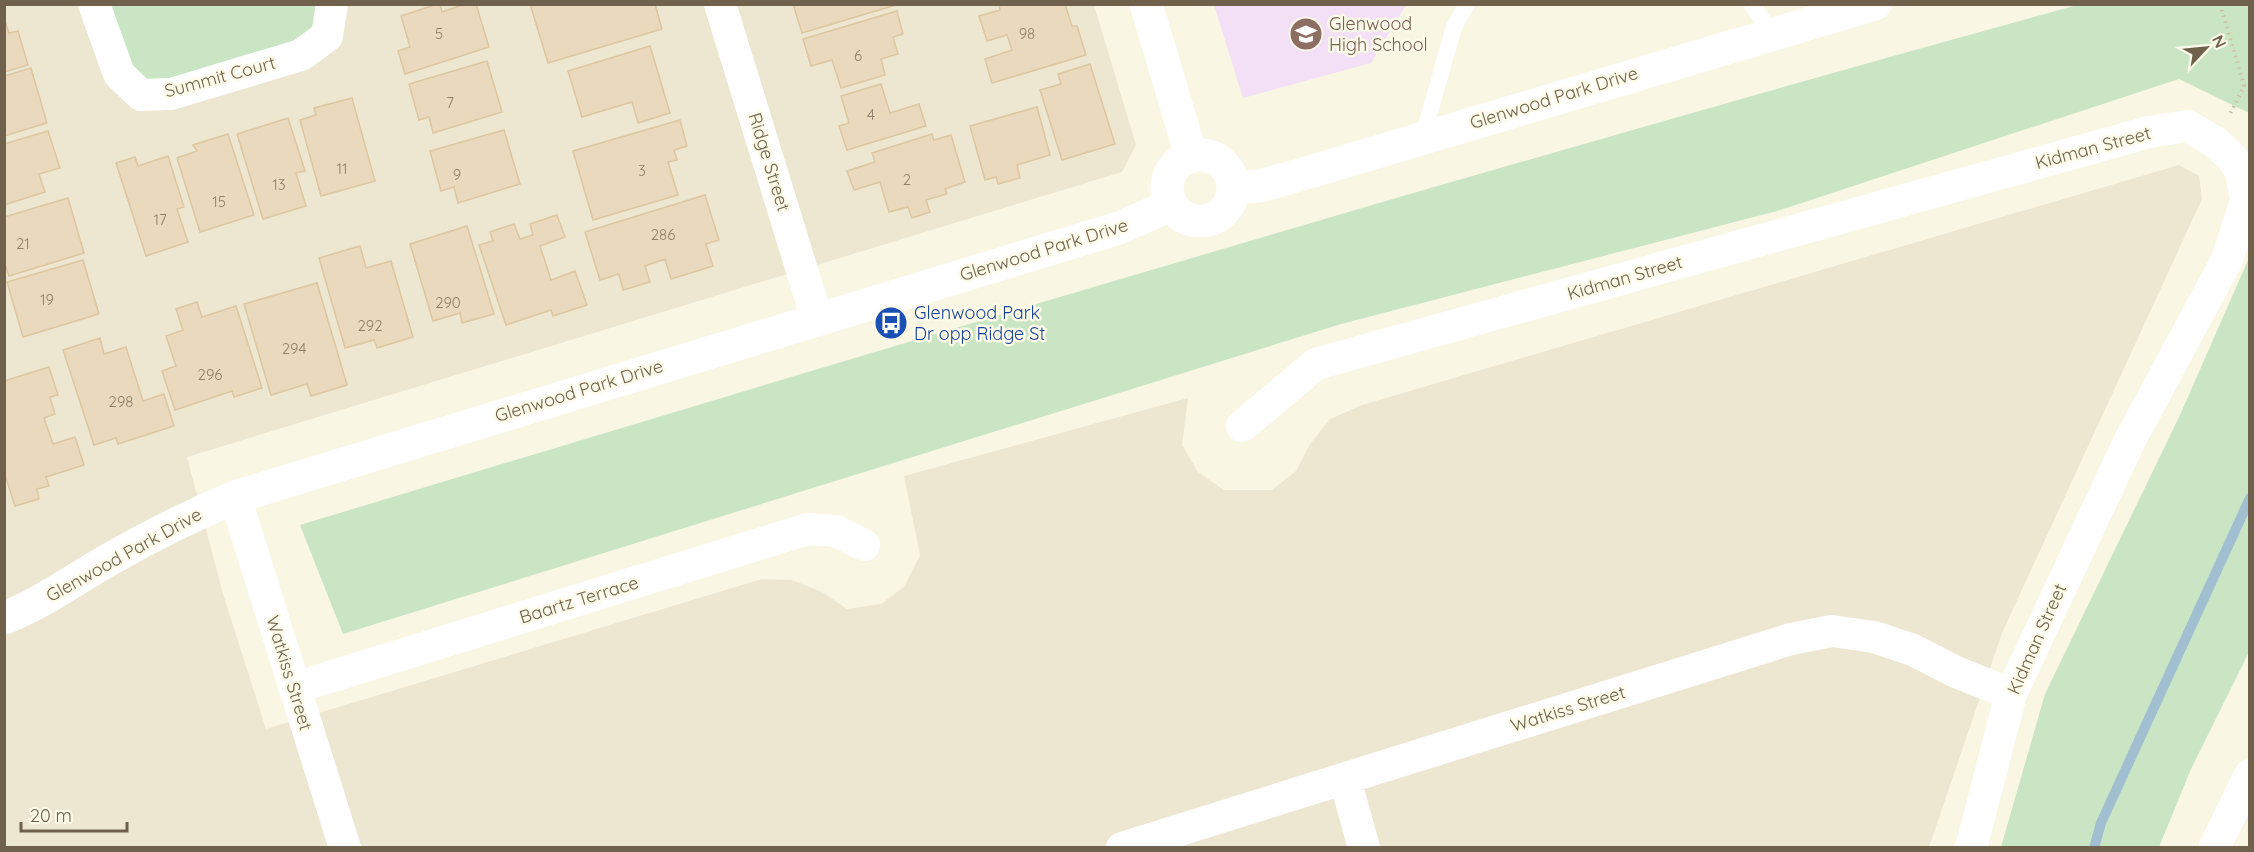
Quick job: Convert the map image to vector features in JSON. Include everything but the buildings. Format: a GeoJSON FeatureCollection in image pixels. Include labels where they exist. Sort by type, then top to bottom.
{"type":"FeatureCollection","features":[{"type":"Feature","properties":{"kind":"street","name":"Summit Court"},"geometry":{"type":"LineString","coordinates":[[94,4],[119,74],[141,95],[171,94],[301,55],[327,36],[332,4]]}},
{"type":"Feature","properties":{"kind":"street","name":"Ridge Street"},"geometry":{"type":"LineString","coordinates":[[720,4],[817,319]]}},
{"type":"Feature","properties":{"kind":"street"},"geometry":{"type":"LineString","coordinates":[[1146,4],[1191,155]]}},
{"type":"Feature","properties":{"kind":"street","name":"Glenwood Park Drive"},"geometry":{"type":"LineString","coordinates":[[1234,188],[1259,186],[1875,4]]}},
{"type":"Feature","properties":{"kind":"street","name":"Kidman Street"},"geometry":{"type":"LineString","coordinates":[[1242,426],[1316,364],[2149,132],[2188,126],[2215,142],[2233,159],[2241,172],[2246,200],[2227,260],[2129,442],[2011,694],[1971,848]]}},
{"type":"Feature","properties":{"kind":"street"},"geometry":{"type":"LineString","coordinates":[[1202,154],[1221,161],[1233,177],[1234,188],[1227,208],[1210,220],[1188,219],[1171,205],[1167,185],[1169,175],[1182,159],[1191,155],[1202,154]]}},
{"type":"Feature","properties":{"kind":"street","name":"Glenwood Park Drive"},"geometry":{"type":"LineString","coordinates":[[4,618],[23,611],[110,558],[191,515],[235,497],[1119,228],[1171,205]]}},
{"type":"Feature","properties":{"kind":"street","name":"Watkiss Street"},"geometry":{"type":"LineString","coordinates":[[235,497],[345,848]]}},
{"type":"Feature","properties":{"kind":"street","name":"Baartz Terrace"},"geometry":{"type":"LineString","coordinates":[[294,688],[808,529],[836,531],[864,545]]}},
{"type":"Feature","properties":{"kind":"street","name":"Watkiss Street"},"geometry":{"type":"LineString","coordinates":[[1122,848],[1791,639],[1832,631],[1874,637],[1903,647],[2011,694]]}},
{"type":"Feature","properties":{"kind":"street"},"geometry":{"type":"LineString","coordinates":[[2214,848],[2250,775]]}},
{"type":"Feature","properties":{"kind":"street"},"geometry":{"type":"LineString","coordinates":[[1346,779],[1364,848]]}},
{"type":"Feature","properties":{"kind":"lane"},"geometry":{"type":"LineString","coordinates":[[1423,136],[1454,27],[1467,4]]}},
{"type":"Feature","properties":{"kind":"lane"},"geometry":{"type":"LineString","coordinates":[[1752,4],[1771,33]]}},
{"type":"Feature","properties":{"kind":"path"},"geometry":{"type":"LineString","coordinates":[[2215,142],[2244,86],[2222,11],[2222,4]]}},
{"type":"Feature","properties":{"kind":"shaded area","name":"Glenwood High School"},"geometry":{"type":"Polygon","coordinates":[[[1214,4],[1406,5],[1371,63],[1243,98],[1214,4]]]}},
{"type":"Feature","properties":{"kind":"shaded area"},"geometry":{"type":"Polygon","coordinates":[[[5,5],[1094,5],[1136,145],[1122,172],[187,457],[223,594],[266,729],[762,579],[792,580],[822,592],[847,609],[881,604],[904,587],[920,555],[904,476],[1188,398],[1182,445],[1198,472],[1224,490],[1272,490],[1296,471],[1310,444],[1330,419],[1362,405],[2179,165],[2199,176],[2202,199],[2002,633],[1929,847],[5,848],[5,5]]]}},
{"type":"Feature","properties":{"kind":"green space"},"geometry":{"type":"Polygon","coordinates":[[[332,4],[327,36],[141,95],[94,5],[332,4]]]}},
{"type":"Feature","properties":{"kind":"green space"},"geometry":{"type":"Polygon","coordinates":[[[2081,4],[2249,5],[2249,113],[2179,79],[1777,211],[1341,324],[343,634],[300,525],[1412,194],[2081,4]]]}},
{"type":"Feature","properties":{"kind":"green space"},"geometry":{"type":"Polygon","coordinates":[[[2249,258],[2249,652],[2191,769],[2159,847],[2001,847],[2045,694],[2180,415],[2249,258]]]}},
{"type":"Feature","properties":{"kind":"waterway"},"geometry":{"type":"LineString","coordinates":[[2094,848],[2101,823],[2250,498]]}},
{"type":"Feature","properties":{"kind":"place","name":"Glenwood High School"},"geometry":{"type":"Point","coordinates":[1306,34]}},
{"type":"Feature","properties":{"kind":"place","name":"Glenwood Park Dr opp Ridge St"},"geometry":{"type":"Point","coordinates":[891,323]}}]}
